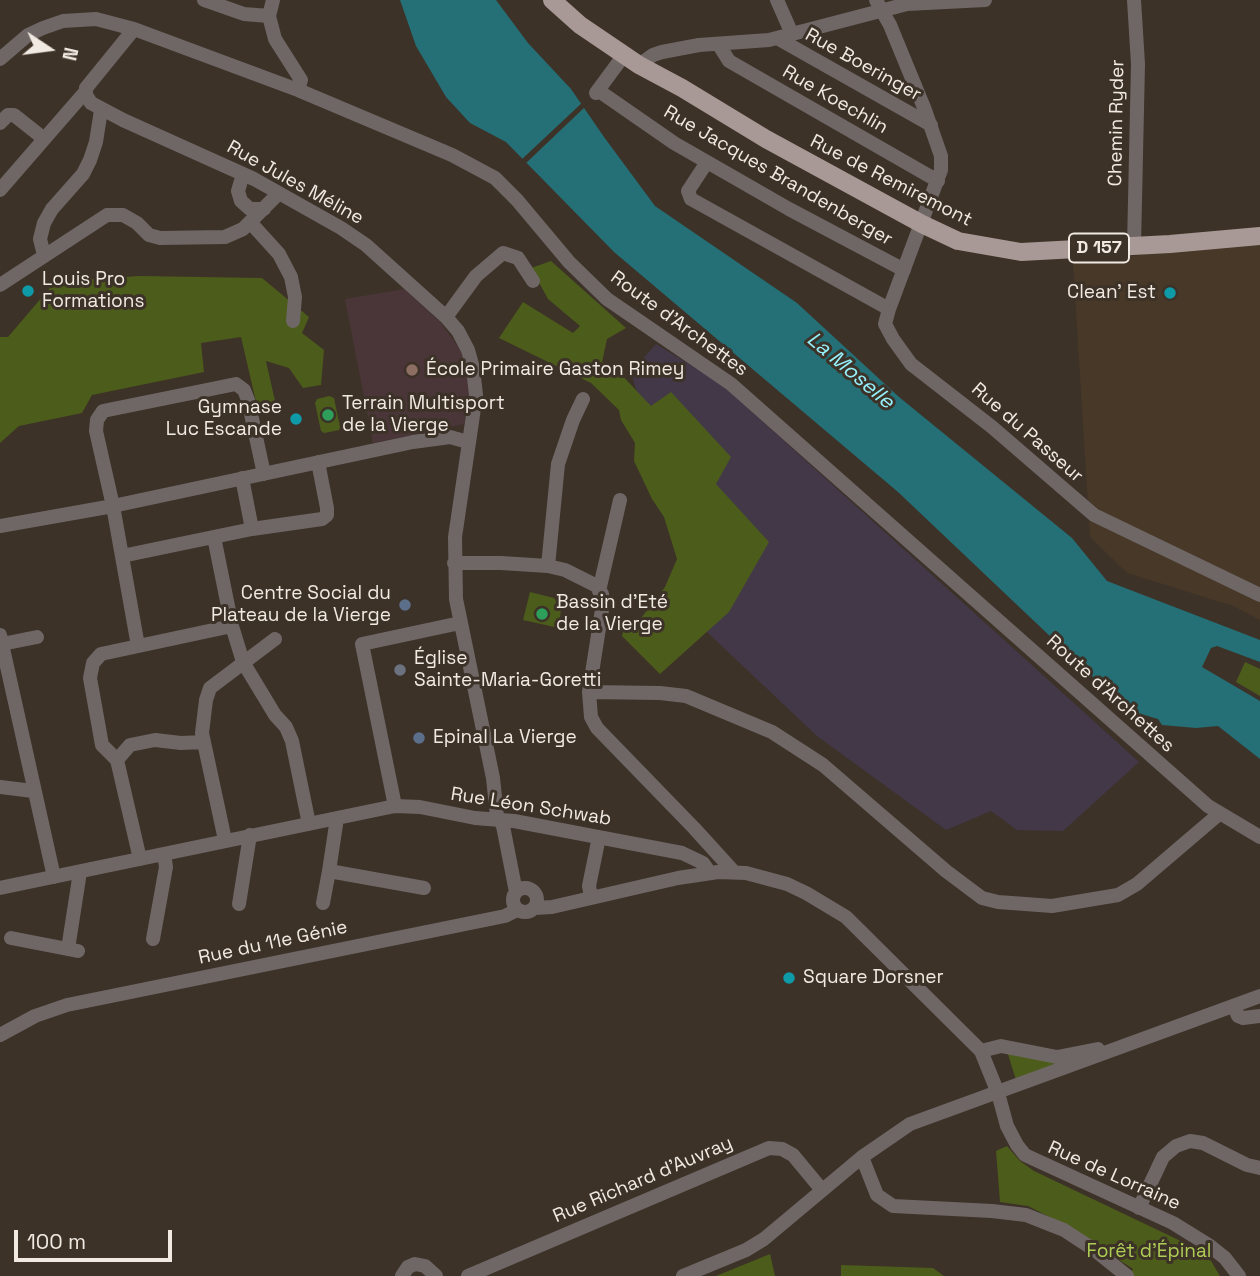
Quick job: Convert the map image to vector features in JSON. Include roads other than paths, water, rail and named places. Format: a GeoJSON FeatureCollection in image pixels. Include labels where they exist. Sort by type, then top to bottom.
{"type":"FeatureCollection","features":[{"type":"Feature","properties":{"kind":"main road","name":"Rue de Remiremont"},"geometry":{"type":"LineString","coordinates":[[552,0],[580,25],[632,60],[766,139],[958,241],[997,250],[1021,252],[1260,236]]}},
{"type":"Feature","properties":{"kind":"street"},"geometry":{"type":"LineString","coordinates":[[204,0],[244,14],[269,16]]}},
{"type":"Feature","properties":{"kind":"street"},"geometry":{"type":"LineString","coordinates":[[273,0],[269,16],[275,39],[301,80],[298,90]]}},
{"type":"Feature","properties":{"kind":"street"},"geometry":{"type":"LineString","coordinates":[[777,0],[792,34]]}},
{"type":"Feature","properties":{"kind":"street"},"geometry":{"type":"LineString","coordinates":[[632,60],[699,45],[743,44],[777,38],[879,5],[985,0]]}},
{"type":"Feature","properties":{"kind":"street","name":"Chemin Ryder"},"geometry":{"type":"LineString","coordinates":[[1134,246],[1138,64],[1135,0]]}},
{"type":"Feature","properties":{"kind":"street"},"geometry":{"type":"LineString","coordinates":[[707,162],[688,191],[691,199],[889,309],[938,181],[941,156],[931,125],[879,5]]}},
{"type":"Feature","properties":{"kind":"street","name":"Route d'Archettes"},"geometry":{"type":"LineString","coordinates":[[0,59],[28,35],[63,21],[96,19],[134,29],[298,90],[452,155],[495,178],[569,262],[607,299],[731,384],[1219,814],[1260,837]]}},
{"type":"Feature","properties":{"kind":"street"},"geometry":{"type":"LineString","coordinates":[[0,190],[86,91],[94,76],[134,29]]}},
{"type":"Feature","properties":{"kind":"street","name":"Rue Boeringer"},"geometry":{"type":"LineString","coordinates":[[777,38],[931,125]]}},
{"type":"Feature","properties":{"kind":"street","name":"Rue Koechlin"},"geometry":{"type":"LineString","coordinates":[[719,45],[729,61],[938,181]]}},
{"type":"Feature","properties":{"kind":"street","name":"Rue Jacques Brandenberger"},"geometry":{"type":"LineString","coordinates":[[632,60],[598,92],[674,143],[904,270]]}},
{"type":"Feature","properties":{"kind":"street","name":"Rue Jules Méline"},"geometry":{"type":"LineString","coordinates":[[86,91],[91,103],[101,110],[243,174],[366,245],[458,331],[473,368],[475,398],[455,537],[454,563],[460,623],[494,778],[497,816],[513,874],[520,878],[524,899]]}},
{"type":"Feature","properties":{"kind":"street"},"geometry":{"type":"LineString","coordinates":[[44,255],[40,239],[44,223],[52,209],[83,174],[96,142],[101,110]]}},
{"type":"Feature","properties":{"kind":"street"},"geometry":{"type":"LineString","coordinates":[[0,123],[8,115],[14,115],[43,138]]}},
{"type":"Feature","properties":{"kind":"street"},"geometry":{"type":"LineString","coordinates":[[243,174],[238,191],[241,201],[250,209],[264,209]]}},
{"type":"Feature","properties":{"kind":"street"},"geometry":{"type":"LineString","coordinates":[[0,285],[107,215],[123,215],[138,223],[149,235],[160,238],[225,237],[243,229],[279,193]]}},
{"type":"Feature","properties":{"kind":"street"},"geometry":{"type":"LineString","coordinates":[[250,222],[279,254],[291,277],[295,297],[293,321]]}},
{"type":"Feature","properties":{"kind":"street"},"geometry":{"type":"LineString","coordinates":[[446,317],[476,276],[503,253],[517,258],[533,281]]}},
{"type":"Feature","properties":{"kind":"street","name":"Rue du Passeur"},"geometry":{"type":"LineString","coordinates":[[889,309],[885,324],[911,364],[992,427],[1094,515],[1260,595]]}},
{"type":"Feature","properties":{"kind":"street"},"geometry":{"type":"LineString","coordinates":[[138,646],[113,506],[96,431],[97,420],[103,411],[236,384],[244,390],[248,400],[264,474]]}},
{"type":"Feature","properties":{"kind":"street"},"geometry":{"type":"LineString","coordinates":[[548,566],[558,464],[583,399]]}},
{"type":"Feature","properties":{"kind":"street"},"geometry":{"type":"LineString","coordinates":[[0,526],[113,506],[413,442],[450,437],[468,442]]}},
{"type":"Feature","properties":{"kind":"street"},"geometry":{"type":"LineString","coordinates":[[122,556],[252,529],[322,519],[327,515],[327,508],[318,462]]}},
{"type":"Feature","properties":{"kind":"street"},"geometry":{"type":"LineString","coordinates":[[242,478],[252,529]]}},
{"type":"Feature","properties":{"kind":"street"},"geometry":{"type":"LineString","coordinates":[[599,591],[620,500]]}},
{"type":"Feature","properties":{"kind":"street"},"geometry":{"type":"LineString","coordinates":[[214,537],[232,626],[243,663],[275,715],[286,726],[292,741],[309,824]]}},
{"type":"Feature","properties":{"kind":"street"},"geometry":{"type":"LineString","coordinates":[[454,563],[548,566],[565,570],[588,581],[599,591],[603,603],[589,692],[591,717],[597,728],[734,872]]}},
{"type":"Feature","properties":{"kind":"street"},"geometry":{"type":"LineString","coordinates":[[395,806],[362,644],[460,623]]}},
{"type":"Feature","properties":{"kind":"street"},"geometry":{"type":"LineString","coordinates":[[140,859],[117,760],[102,745],[90,678],[93,663],[101,654],[232,626]]}},
{"type":"Feature","properties":{"kind":"street"},"geometry":{"type":"LineString","coordinates":[[37,637],[1,640],[6,689],[54,877]]}},
{"type":"Feature","properties":{"kind":"street"},"geometry":{"type":"LineString","coordinates":[[225,840],[202,733],[206,700],[210,688],[275,639]]}},
{"type":"Feature","properties":{"kind":"street"},"geometry":{"type":"LineString","coordinates":[[589,692],[686,696],[772,732],[823,765],[946,871],[982,898],[998,902],[1052,906],[1118,895],[1137,884],[1219,814]]}},
{"type":"Feature","properties":{"kind":"street"},"geometry":{"type":"LineString","coordinates":[[117,760],[130,745],[155,740],[204,742]]}},
{"type":"Feature","properties":{"kind":"street"},"geometry":{"type":"LineString","coordinates":[[0,787],[33,791]]}},
{"type":"Feature","properties":{"kind":"street","name":"Rue Léon Schwab"},"geometry":{"type":"LineString","coordinates":[[0,888],[395,806],[420,807],[682,853],[703,863],[710,873]]}},
{"type":"Feature","properties":{"kind":"street"},"geometry":{"type":"LineString","coordinates":[[323,903],[337,818]]}},
{"type":"Feature","properties":{"kind":"street"},"geometry":{"type":"LineString","coordinates":[[239,904],[250,835]]}},
{"type":"Feature","properties":{"kind":"street"},"geometry":{"type":"LineString","coordinates":[[591,897],[589,886],[599,837]]}},
{"type":"Feature","properties":{"kind":"street"},"geometry":{"type":"LineString","coordinates":[[153,939],[166,867],[164,854]]}},
{"type":"Feature","properties":{"kind":"street"},"geometry":{"type":"LineString","coordinates":[[329,871],[424,888]]}},
{"type":"Feature","properties":{"kind":"street"},"geometry":{"type":"LineString","coordinates":[[12,939],[73,950],[80,872]]}},
{"type":"Feature","properties":{"kind":"street"},"geometry":{"type":"LineString","coordinates":[[524,899],[552,907],[565,902],[710,873],[734,872],[787,884],[846,917],[981,1051],[1002,1046],[1057,1057],[1094,1049],[1114,1048]]}},
{"type":"Feature","properties":{"kind":"street","name":"Rue du 11e Génie"},"geometry":{"type":"LineString","coordinates":[[0,1035],[35,1016],[67,1005],[487,918],[524,899]]}},
{"type":"Feature","properties":{"kind":"street"},"geometry":{"type":"LineString","coordinates":[[683,1276],[746,1250],[764,1239],[862,1157],[909,1124],[1260,996]]}},
{"type":"Feature","properties":{"kind":"street"},"geometry":{"type":"LineString","coordinates":[[1234,1006],[1238,1016],[1243,1018],[1260,1016]]}},
{"type":"Feature","properties":{"kind":"street","name":"Rue de Lorraine"},"geometry":{"type":"LineString","coordinates":[[981,1051],[998,1093],[1007,1126],[1025,1155],[1173,1223],[1225,1258],[1239,1276]]}},
{"type":"Feature","properties":{"kind":"street"},"geometry":{"type":"LineString","coordinates":[[1139,1208],[1163,1157],[1176,1146],[1190,1141],[1203,1143],[1247,1165],[1260,1168]]}},
{"type":"Feature","properties":{"kind":"street","name":"Rue Richard d'Auvray"},"geometry":{"type":"LineString","coordinates":[[468,1276],[769,1148],[782,1149],[793,1155],[822,1190]]}},
{"type":"Feature","properties":{"kind":"street"},"geometry":{"type":"LineString","coordinates":[[862,1157],[877,1195],[893,1206],[1026,1215],[1064,1230],[1127,1276]]}},
{"type":"Feature","properties":{"kind":"street"},"geometry":{"type":"LineString","coordinates":[[402,1276],[408,1267],[415,1264],[425,1266],[436,1276]]}},
{"type":"Feature","properties":{"kind":"water","name":"La Moselle"},"geometry":{"type":"Polygon","coordinates":[[[400,0],[496,0],[528,43],[571,89],[655,206],[797,303],[899,397],[1072,538],[1107,581],[1260,640],[1260,662],[1217,646],[1211,648],[1202,667],[1260,701],[1260,759],[1218,726],[1196,728],[1162,725],[1158,719],[1134,712],[1112,695],[898,492],[614,252],[506,142],[470,123],[446,97],[416,46],[400,0]]]}},
{"type":"Feature","properties":{"kind":"place","name":"Louis Pro Formations"},"geometry":{"type":"Point","coordinates":[28,291]}},
{"type":"Feature","properties":{"kind":"place","name":"Clean' Est"},"geometry":{"type":"Point","coordinates":[1170,293]}},
{"type":"Feature","properties":{"kind":"place","name":"École Primaire Gaston Rimey"},"geometry":{"type":"Point","coordinates":[412,370]}},
{"type":"Feature","properties":{"kind":"place","name":"Terrain Multisport de la Vierge"},"geometry":{"type":"Point","coordinates":[328,415]}},
{"type":"Feature","properties":{"kind":"place","name":"Gymnase Luc Escande"},"geometry":{"type":"Point","coordinates":[296,419]}},
{"type":"Feature","properties":{"kind":"place","name":"Centre Social du Plateau de la Vierge"},"geometry":{"type":"Point","coordinates":[405,605]}},
{"type":"Feature","properties":{"kind":"place","name":"Bassin d'Eté de la Vierge"},"geometry":{"type":"Point","coordinates":[542,614]}},
{"type":"Feature","properties":{"kind":"place","name":"Église Sainte-Maria-Goretti"},"geometry":{"type":"Point","coordinates":[400,670]}},
{"type":"Feature","properties":{"kind":"place","name":"Epinal La Vierge"},"geometry":{"type":"Point","coordinates":[419,738]}},
{"type":"Feature","properties":{"kind":"place","name":"Square Dorsner"},"geometry":{"type":"Point","coordinates":[789,978]}},
{"type":"Feature","properties":{"kind":"park label","name":"Forêt d'Épinal"},"geometry":{"type":"Point","coordinates":[1149,1252]}}]}
